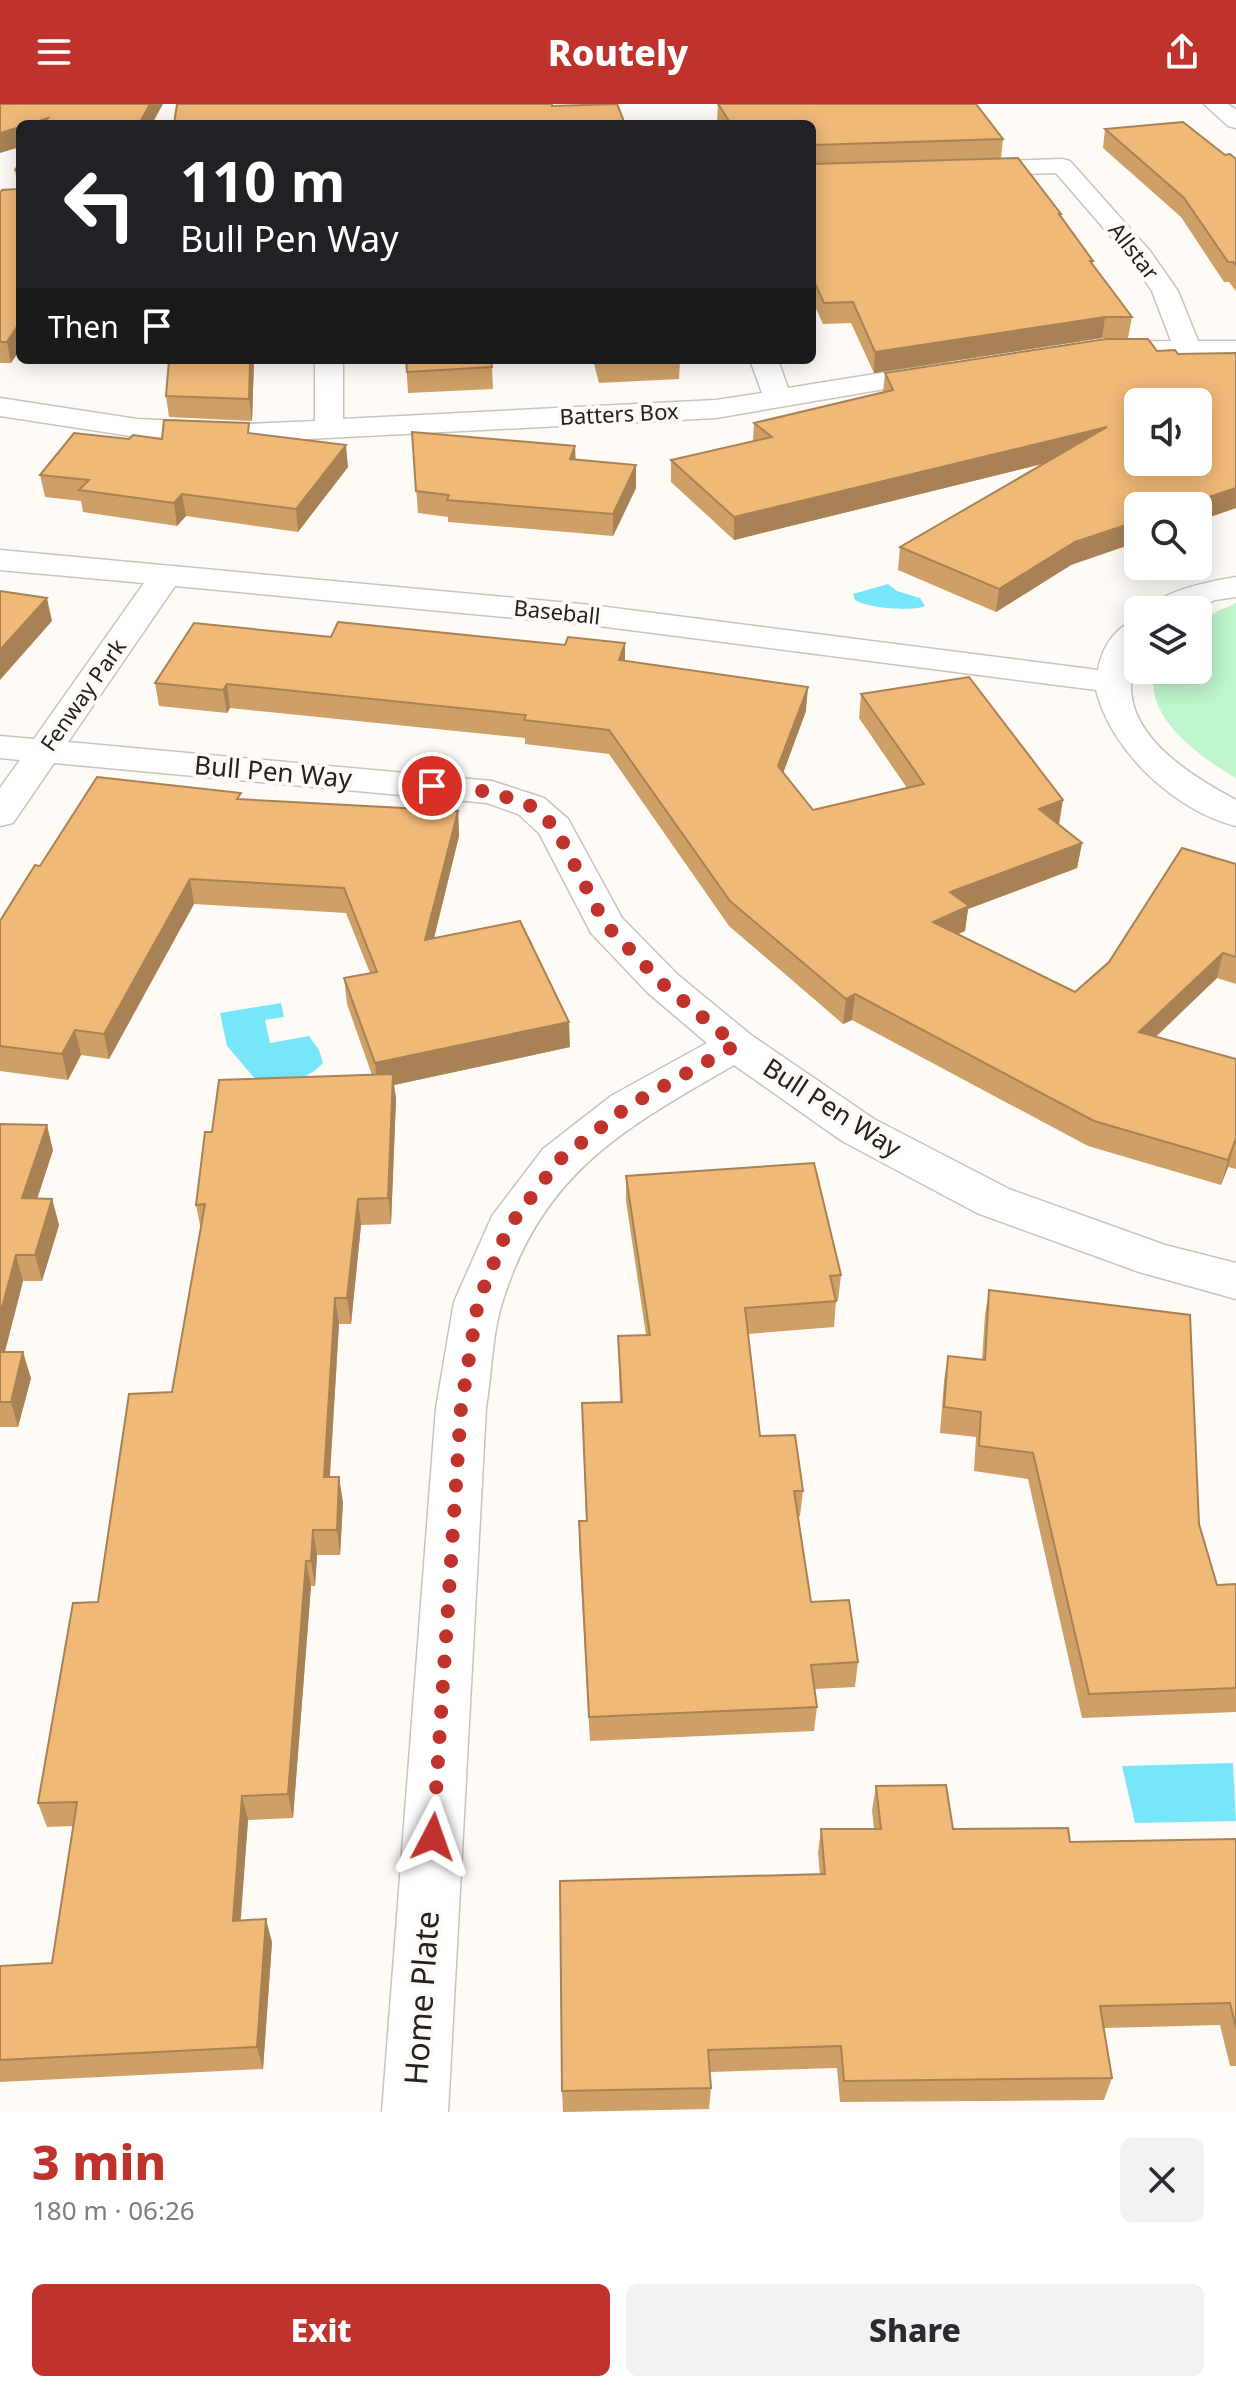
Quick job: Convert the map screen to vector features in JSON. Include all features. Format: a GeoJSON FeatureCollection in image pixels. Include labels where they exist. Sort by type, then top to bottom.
{"type":"FeatureCollection","features":[{"type":"Feature","properties":{"kind":"street"},"geometry":{"type":"LineString","coordinates":[[1215,104],[1236,121]]}},
{"type":"Feature","properties":{"kind":"street","name":"Allstar"},"geometry":{"type":"LineString","coordinates":[[937,170],[1062,166],[1141,256],[1165,291],[1187,349]]}},
{"type":"Feature","properties":{"kind":"street"},"geometry":{"type":"LineString","coordinates":[[1073,353],[1102,349],[1236,349]]}},
{"type":"Feature","properties":{"kind":"street"},"geometry":{"type":"LineString","coordinates":[[329,364],[329,429]]}},
{"type":"Feature","properties":{"kind":"street"},"geometry":{"type":"LineString","coordinates":[[765,364],[778,398]]}},
{"type":"Feature","properties":{"kind":"street","name":"Batters Box"},"geometry":{"type":"LineString","coordinates":[[14,410],[151,429],[249,433],[716,409],[973,366]]}},
{"type":"Feature","properties":{"kind":"street"},"geometry":{"type":"LineString","coordinates":[[0,432],[14,410]]}},
{"type":"Feature","properties":{"kind":"street","name":"Baseball"},"geometry":{"type":"LineString","coordinates":[[0,560],[591,615],[1112,682]]}},
{"type":"Feature","properties":{"kind":"street","name":"Fenway Park"},"geometry":{"type":"LineString","coordinates":[[0,815],[166,575]]}},
{"type":"Feature","properties":{"kind":"street"},"geometry":{"type":"LineString","coordinates":[[1197,596],[1236,587]]}},
{"type":"Feature","properties":{"kind":"street"},"geometry":{"type":"LineString","coordinates":[[1124,642],[1112,682],[1120,718],[1154,761],[1196,794],[1236,815]]}},
{"type":"Feature","properties":{"kind":"street","name":"Bull Pen Way"},"geometry":{"type":"LineString","coordinates":[[0,747],[492,792],[531,806],[555,827],[605,924],[663,984],[736,1045],[858,1130],[993,1201],[1156,1260],[1236,1281]]}},
{"type":"Feature","properties":{"kind":"street","name":"Home Plate"},"geometry":{"type":"LineString","coordinates":[[415,2112],[461,1408],[478,1302],[508,1228],[559,1160],[627,1107],[736,1045]]}},
{"type":"Feature","properties":{"kind":"green space"},"geometry":{"type":"Polygon","coordinates":[[[1236,603],[1236,778],[1206,759],[1178,734],[1166,720],[1154,688],[1154,684],[1212,684],[1212,614],[1236,603]]]}},
{"type":"Feature","properties":{"kind":"water"},"geometry":{"type":"Polygon","coordinates":[[[888,584],[897,591],[920,598],[925,606],[890,608],[855,600],[853,594],[888,584]]]}},
{"type":"Feature","properties":{"kind":"water"},"geometry":{"type":"Polygon","coordinates":[[[281,1003],[284,1017],[265,1020],[270,1043],[309,1036],[319,1050],[323,1063],[300,1078],[256,1080],[227,1046],[220,1013],[281,1003]]]}},
{"type":"Feature","properties":{"kind":"water"},"geometry":{"type":"Polygon","coordinates":[[[1233,1763],[1236,1821],[1135,1823],[1122,1766],[1233,1763]]]}},
{"type":"Feature","properties":{"kind":"building"},"geometry":{"type":"Polygon","coordinates":[[[0,104],[150,104],[141,120],[16,120],[16,128],[0,133],[0,104]]]}},
{"type":"Feature","properties":{"kind":"building"},"geometry":{"type":"Polygon","coordinates":[[[177,104],[617,104],[623,120],[175,120],[177,104]]]}},
{"type":"Feature","properties":{"kind":"building"},"geometry":{"type":"Polygon","coordinates":[[[718,104],[976,104],[1003,139],[816,145],[816,120],[728,120],[718,104]]]}},
{"type":"Feature","properties":{"kind":"building"},"geometry":{"type":"Polygon","coordinates":[[[1183,122],[1225,155],[1230,154],[1236,159],[1236,265],[1228,262],[1184,198],[1105,129],[1183,122]]]}},
{"type":"Feature","properties":{"kind":"building"},"geometry":{"type":"Polygon","coordinates":[[[1018,158],[1132,317],[1105,317],[875,352],[853,302],[824,303],[816,286],[816,164],[1018,158]]]}},
{"type":"Feature","properties":{"kind":"building"},"geometry":{"type":"Polygon","coordinates":[[[16,189],[16,328],[7,342],[0,342],[2,190],[16,189]]]}},
{"type":"Feature","properties":{"kind":"building"},"geometry":{"type":"Polygon","coordinates":[[[1106,339],[1148,339],[1157,351],[1175,350],[1178,354],[1236,353],[1236,488],[1212,496],[1212,492],[1124,492],[1124,526],[1075,542],[999,589],[900,547],[1107,427],[734,517],[671,460],[772,437],[754,423],[893,390],[885,373],[1106,339]]]}},
{"type":"Feature","properties":{"kind":"building"},"geometry":{"type":"Polygon","coordinates":[[[169,364],[250,364],[249,399],[166,396],[169,364]]]}},
{"type":"Feature","properties":{"kind":"building"},"geometry":{"type":"Polygon","coordinates":[[[406,364],[492,364],[492,367],[407,372],[406,364]]]}},
{"type":"Feature","properties":{"kind":"building"},"geometry":{"type":"Polygon","coordinates":[[[164,420],[249,423],[248,433],[346,445],[296,509],[182,494],[174,503],[79,490],[89,480],[40,475],[74,433],[162,439],[164,420]]]}},
{"type":"Feature","properties":{"kind":"building"},"geometry":{"type":"Polygon","coordinates":[[[412,432],[575,446],[570,459],[636,465],[613,514],[447,500],[449,495],[416,491],[412,432]]]}},
{"type":"Feature","properties":{"kind":"building"},"geometry":{"type":"Polygon","coordinates":[[[0,591],[47,598],[0,650],[0,591]]]}},
{"type":"Feature","properties":{"kind":"building"},"geometry":{"type":"Polygon","coordinates":[[[338,622],[565,645],[568,637],[625,643],[619,660],[808,687],[778,766],[813,810],[924,784],[861,694],[969,677],[1063,800],[1039,809],[1082,843],[950,892],[969,906],[933,922],[1075,992],[1109,962],[1182,848],[1236,864],[1236,957],[1223,953],[1139,1032],[1236,1059],[1236,1142],[1228,1160],[1094,1121],[855,994],[846,999],[730,901],[609,730],[524,720],[526,715],[227,684],[223,690],[155,683],[194,623],[331,637],[338,622]]]}},
{"type":"Feature","properties":{"kind":"building"},"geometry":{"type":"Polygon","coordinates":[[[97,777],[241,793],[237,799],[458,811],[425,940],[520,921],[569,1022],[375,1063],[344,978],[377,972],[344,888],[190,879],[104,1034],[75,1030],[62,1054],[0,1046],[0,921],[35,865],[40,866],[97,777]]]}},
{"type":"Feature","properties":{"kind":"building"},"geometry":{"type":"Polygon","coordinates":[[[393,1074],[388,1198],[358,1199],[347,1298],[335,1298],[324,1477],[339,1477],[337,1530],[313,1530],[311,1561],[306,1561],[288,1794],[242,1796],[233,1921],[266,1919],[257,2047],[0,2060],[0,1966],[52,1963],[77,1802],[38,1803],[73,1603],[98,1602],[129,1394],[172,1392],[205,1204],[196,1205],[205,1132],[212,1132],[219,1080],[393,1074]]]}},
{"type":"Feature","properties":{"kind":"building"},"geometry":{"type":"Polygon","coordinates":[[[0,1124],[47,1125],[22,1198],[52,1199],[35,1255],[16,1255],[0,1315],[0,1124]]]}},
{"type":"Feature","properties":{"kind":"building"},"geometry":{"type":"Polygon","coordinates":[[[814,1163],[841,1275],[830,1276],[836,1301],[745,1308],[760,1436],[795,1435],[803,1491],[794,1491],[811,1602],[849,1600],[858,1662],[811,1665],[817,1707],[589,1717],[579,1521],[587,1521],[582,1403],[622,1402],[618,1336],[650,1335],[626,1176],[814,1163]]]}},
{"type":"Feature","properties":{"kind":"building"},"geometry":{"type":"Polygon","coordinates":[[[989,1290],[1190,1315],[1199,1524],[1217,1585],[1236,1584],[1236,1688],[1089,1694],[1033,1453],[979,1446],[981,1412],[944,1407],[948,1356],[985,1360],[989,1290]]]}},
{"type":"Feature","properties":{"kind":"building"},"geometry":{"type":"Polygon","coordinates":[[[0,1352],[23,1352],[11,1402],[0,1402],[0,1352]]]}},
{"type":"Feature","properties":{"kind":"building"},"geometry":{"type":"Polygon","coordinates":[[[946,1785],[953,1829],[1068,1828],[1070,1842],[1236,1839],[1236,2028],[1230,2003],[1100,2006],[1112,2078],[844,2081],[841,2046],[708,2050],[711,2088],[562,2091],[560,1881],[825,1874],[821,1829],[881,1829],[876,1786],[946,1785]]]}},
{"type":"Feature","properties":{"kind":"route"},"geometry":{"type":"LineString","coordinates":[[432,786],[492,792],[531,806],[555,827],[605,924],[663,984],[736,1045],[627,1107],[559,1160],[508,1228],[478,1302],[461,1408],[433,1837]]}}]}
